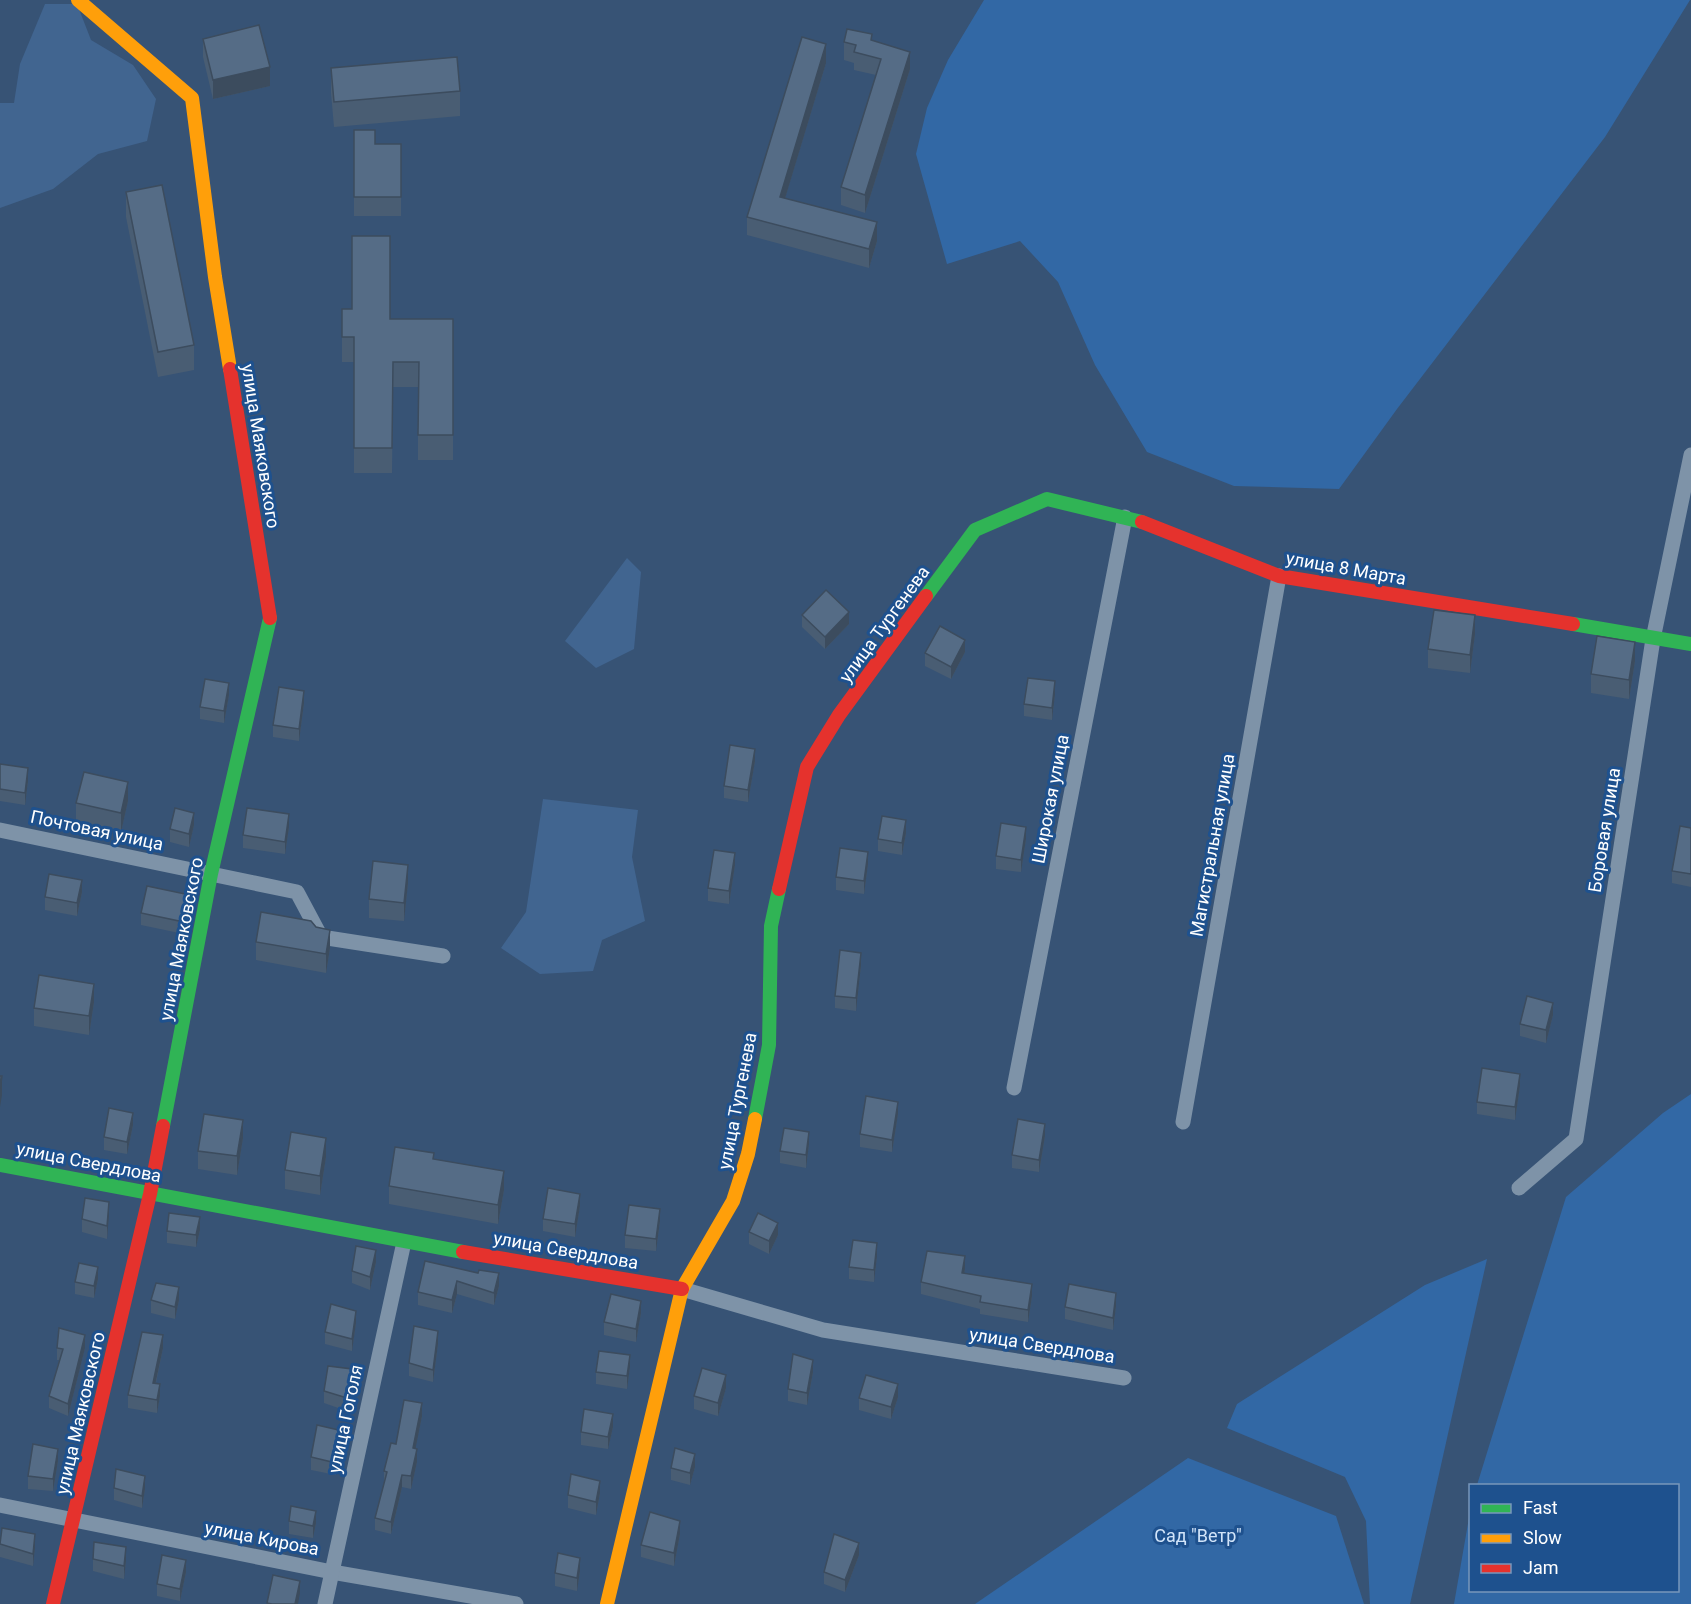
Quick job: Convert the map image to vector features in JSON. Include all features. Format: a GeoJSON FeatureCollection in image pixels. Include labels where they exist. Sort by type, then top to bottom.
{"type":"FeatureCollection","features":[{"type":"Feature","properties":{"kind":"street","name":"улица Маяковского"},"geometry":{"type":"LineString","coordinates":[[53,1604],[150,1194],[211,874],[271,615],[215,277],[192,98],[78,0]]}},
{"type":"Feature","properties":{"kind":"street","name":"Боровая улица"},"geometry":{"type":"LineString","coordinates":[[1519,1188],[1576,1139],[1653,639],[1691,455]]}},
{"type":"Feature","properties":{"kind":"street","name":"улица 8 Марта"},"geometry":{"type":"LineString","coordinates":[[975,530],[1047,499],[1143,522],[1279,576],[1691,644]]}},
{"type":"Feature","properties":{"kind":"street","name":"Широкая улица"},"geometry":{"type":"LineString","coordinates":[[1014,1088],[1125,517]]}},
{"type":"Feature","properties":{"kind":"street","name":"улица Тургенева"},"geometry":{"type":"LineString","coordinates":[[607,1604],[682,1289],[733,1201],[748,1154],[769,1045],[771,926],[807,767],[839,716],[975,530]]}},
{"type":"Feature","properties":{"kind":"street","name":"Магистральная улица"},"geometry":{"type":"LineString","coordinates":[[1183,1122],[1279,576]]}},
{"type":"Feature","properties":{"kind":"street","name":"Почтовая улица"},"geometry":{"type":"LineString","coordinates":[[0,830],[297,892],[321,937],[444,956]]}},
{"type":"Feature","properties":{"kind":"street","name":"улица Свердлова"},"geometry":{"type":"LineString","coordinates":[[0,1165],[404,1242],[682,1289],[824,1330],[1124,1378]]}},
{"type":"Feature","properties":{"kind":"street","name":"улица Гоголя"},"geometry":{"type":"LineString","coordinates":[[325,1604],[404,1242]]}},
{"type":"Feature","properties":{"kind":"street","name":"улица Кирова"},"geometry":{"type":"LineString","coordinates":[[0,1505],[332,1572],[516,1604]]}},
{"type":"Feature","properties":{"kind":"green space"},"geometry":{"type":"Polygon","coordinates":[[[984,0],[1690,0],[1605,137],[1397,409],[1339,489],[1234,486],[1147,452],[1095,365],[1058,282],[1020,241],[947,264],[916,154],[927,108],[948,60],[984,0]]]}},
{"type":"Feature","properties":{"kind":"green space"},"geometry":{"type":"Polygon","coordinates":[[[1691,1094],[1691,1604],[1454,1604],[1469,1518],[1469,1592],[1679,1592],[1679,1484],[1477,1484],[1566,1197],[1663,1113],[1691,1094]]]}},
{"type":"Feature","properties":{"kind":"green space"},"geometry":{"type":"Polygon","coordinates":[[[1487,1259],[1410,1604],[1370,1604],[1366,1521],[1345,1477],[1227,1428],[1237,1404],[1425,1285],[1487,1259]]]}},
{"type":"Feature","properties":{"kind":"green space","name":"Сад \"Ветр\""},"geometry":{"type":"Polygon","coordinates":[[[1188,1458],[1336,1516],[1364,1604],[975,1604],[1188,1458]]]}},
{"type":"Feature","properties":{"kind":"shaded area"},"geometry":{"type":"Polygon","coordinates":[[[45,4],[77,4],[91,40],[133,65],[156,99],[147,141],[98,154],[53,189],[0,208],[0,103],[14,103],[20,64],[45,4]]]}},
{"type":"Feature","properties":{"kind":"shaded area"},"geometry":{"type":"Polygon","coordinates":[[[627,558],[641,572],[634,649],[596,668],[565,641],[627,558]]]}},
{"type":"Feature","properties":{"kind":"shaded area"},"geometry":{"type":"Polygon","coordinates":[[[543,799],[638,810],[632,857],[645,921],[602,940],[593,971],[540,974],[501,948],[526,912],[543,799]]]}},
{"type":"Feature","properties":{"kind":"building"},"geometry":{"type":"Polygon","coordinates":[[[259,25],[270,67],[213,80],[203,39],[259,25]]]}},
{"type":"Feature","properties":{"kind":"building"},"geometry":{"type":"Polygon","coordinates":[[[847,29],[872,34],[871,40],[910,52],[865,195],[841,187],[881,59],[854,52],[856,45],[844,42],[847,29]]]}},
{"type":"Feature","properties":{"kind":"building"},"geometry":{"type":"Polygon","coordinates":[[[802,37],[826,44],[780,197],[877,222],[869,249],[747,217],[802,37]]]}},
{"type":"Feature","properties":{"kind":"building"},"geometry":{"type":"Polygon","coordinates":[[[457,57],[460,91],[334,102],[331,68],[457,57]]]}},
{"type":"Feature","properties":{"kind":"building"},"geometry":{"type":"Polygon","coordinates":[[[354,130],[375,130],[375,144],[401,144],[401,197],[354,197],[354,130]]]}},
{"type":"Feature","properties":{"kind":"building"},"geometry":{"type":"Polygon","coordinates":[[[162,185],[194,345],[158,352],[126,192],[162,185]]]}},
{"type":"Feature","properties":{"kind":"building"},"geometry":{"type":"Polygon","coordinates":[[[352,236],[390,236],[390,319],[453,319],[453,435],[418,435],[419,362],[393,362],[392,448],[354,448],[354,337],[342,337],[342,309],[352,309],[352,236]]]}},
{"type":"Feature","properties":{"kind":"building"},"geometry":{"type":"Polygon","coordinates":[[[826,590],[849,612],[825,637],[802,615],[826,590]]]}},
{"type":"Feature","properties":{"kind":"building"},"geometry":{"type":"Polygon","coordinates":[[[1434,610],[1475,615],[1470,655],[1428,649],[1434,610]]]}},
{"type":"Feature","properties":{"kind":"building"},"geometry":{"type":"Polygon","coordinates":[[[940,626],[965,640],[951,667],[925,653],[940,626]]]}},
{"type":"Feature","properties":{"kind":"building"},"geometry":{"type":"Polygon","coordinates":[[[1597,636],[1635,642],[1629,680],[1591,674],[1597,636]]]}},
{"type":"Feature","properties":{"kind":"building"},"geometry":{"type":"Polygon","coordinates":[[[1028,678],[1055,681],[1052,708],[1024,704],[1028,678]]]}},
{"type":"Feature","properties":{"kind":"building"},"geometry":{"type":"Polygon","coordinates":[[[205,679],[229,683],[224,711],[200,707],[205,679]]]}},
{"type":"Feature","properties":{"kind":"building"},"geometry":{"type":"Polygon","coordinates":[[[279,687],[304,691],[299,729],[273,725],[279,687]]]}},
{"type":"Feature","properties":{"kind":"building"},"geometry":{"type":"Polygon","coordinates":[[[730,745],[755,749],[748,790],[724,786],[730,745]]]}},
{"type":"Feature","properties":{"kind":"building"},"geometry":{"type":"Polygon","coordinates":[[[0,764],[28,768],[25,793],[0,789],[0,764]]]}},
{"type":"Feature","properties":{"kind":"building"},"geometry":{"type":"Polygon","coordinates":[[[84,772],[128,782],[121,813],[76,803],[84,772]]]}},
{"type":"Feature","properties":{"kind":"building"},"geometry":{"type":"Polygon","coordinates":[[[175,808],[194,813],[189,834],[170,829],[175,808]]]}},
{"type":"Feature","properties":{"kind":"building"},"geometry":{"type":"Polygon","coordinates":[[[247,808],[289,814],[285,842],[243,835],[247,808]]]}},
{"type":"Feature","properties":{"kind":"building"},"geometry":{"type":"Polygon","coordinates":[[[882,816],[906,820],[902,843],[878,839],[882,816]]]}},
{"type":"Feature","properties":{"kind":"building"},"geometry":{"type":"Polygon","coordinates":[[[1001,823],[1026,827],[1021,860],[996,856],[1001,823]]]}},
{"type":"Feature","properties":{"kind":"building"},"geometry":{"type":"Polygon","coordinates":[[[1680,826],[1691,828],[1691,874],[1672,871],[1680,826]]]}},
{"type":"Feature","properties":{"kind":"building"},"geometry":{"type":"Polygon","coordinates":[[[840,848],[868,852],[864,881],[836,877],[840,848]]]}},
{"type":"Feature","properties":{"kind":"building"},"geometry":{"type":"Polygon","coordinates":[[[714,850],[735,853],[729,891],[708,888],[714,850]]]}},
{"type":"Feature","properties":{"kind":"building"},"geometry":{"type":"Polygon","coordinates":[[[373,861],[408,865],[404,903],[369,899],[373,861]]]}},
{"type":"Feature","properties":{"kind":"building"},"geometry":{"type":"Polygon","coordinates":[[[49,874],[82,880],[77,903],[45,897],[49,874]]]}},
{"type":"Feature","properties":{"kind":"building"},"geometry":{"type":"Polygon","coordinates":[[[147,886],[190,895],[184,922],[141,913],[147,886]]]}},
{"type":"Feature","properties":{"kind":"building"},"geometry":{"type":"Polygon","coordinates":[[[261,912],[311,921],[316,927],[330,930],[326,954],[256,942],[261,912]]]}},
{"type":"Feature","properties":{"kind":"building"},"geometry":{"type":"Polygon","coordinates":[[[840,950],[861,953],[856,998],[835,996],[840,950]]]}},
{"type":"Feature","properties":{"kind":"building"},"geometry":{"type":"Polygon","coordinates":[[[39,975],[94,984],[89,1016],[34,1008],[39,975]]]}},
{"type":"Feature","properties":{"kind":"building"},"geometry":{"type":"Polygon","coordinates":[[[1527,996],[1553,1003],[1546,1030],[1520,1024],[1527,996]]]}},
{"type":"Feature","properties":{"kind":"building"},"geometry":{"type":"Polygon","coordinates":[[[1482,1068],[1520,1074],[1515,1107],[1477,1102],[1482,1068]]]}},
{"type":"Feature","properties":{"kind":"building"},"geometry":{"type":"Polygon","coordinates":[[[866,1096],[898,1102],[892,1140],[860,1134],[866,1096]]]}},
{"type":"Feature","properties":{"kind":"building"},"geometry":{"type":"Polygon","coordinates":[[[109,1108],[133,1113],[127,1142],[104,1137],[109,1108]]]}},
{"type":"Feature","properties":{"kind":"building"},"geometry":{"type":"Polygon","coordinates":[[[204,1114],[243,1120],[237,1156],[198,1151],[204,1114]]]}},
{"type":"Feature","properties":{"kind":"building"},"geometry":{"type":"Polygon","coordinates":[[[1018,1119],[1045,1124],[1039,1160],[1012,1155],[1018,1119]]]}},
{"type":"Feature","properties":{"kind":"building"},"geometry":{"type":"Polygon","coordinates":[[[784,1128],[809,1132],[806,1155],[780,1151],[784,1128]]]}},
{"type":"Feature","properties":{"kind":"building"},"geometry":{"type":"Polygon","coordinates":[[[291,1132],[326,1138],[320,1176],[285,1170],[291,1132]]]}},
{"type":"Feature","properties":{"kind":"building"},"geometry":{"type":"Polygon","coordinates":[[[395,1147],[434,1153],[433,1159],[504,1171],[498,1205],[389,1186],[395,1147]]]}},
{"type":"Feature","properties":{"kind":"building"},"geometry":{"type":"Polygon","coordinates":[[[548,1188],[580,1194],[575,1224],[543,1219],[548,1188]]]}},
{"type":"Feature","properties":{"kind":"building"},"geometry":{"type":"Polygon","coordinates":[[[85,1198],[109,1202],[107,1226],[82,1219],[85,1198]]]}},
{"type":"Feature","properties":{"kind":"building"},"geometry":{"type":"Polygon","coordinates":[[[629,1205],[660,1209],[656,1239],[625,1235],[629,1205]]]}},
{"type":"Feature","properties":{"kind":"building"},"geometry":{"type":"Polygon","coordinates":[[[169,1213],[200,1217],[196,1235],[167,1231],[169,1213]]]}},
{"type":"Feature","properties":{"kind":"building"},"geometry":{"type":"Polygon","coordinates":[[[758,1213],[778,1223],[769,1241],[749,1232],[758,1213]]]}},
{"type":"Feature","properties":{"kind":"building"},"geometry":{"type":"Polygon","coordinates":[[[853,1240],[877,1243],[874,1270],[849,1267],[853,1240]]]}},
{"type":"Feature","properties":{"kind":"building"},"geometry":{"type":"Polygon","coordinates":[[[356,1246],[376,1250],[370,1277],[352,1271],[356,1246]]]}},
{"type":"Feature","properties":{"kind":"building"},"geometry":{"type":"Polygon","coordinates":[[[927,1251],[965,1256],[962,1273],[1032,1284],[1028,1310],[980,1302],[981,1296],[921,1282],[927,1251]]]}},
{"type":"Feature","properties":{"kind":"building"},"geometry":{"type":"Polygon","coordinates":[[[425,1261],[478,1273],[479,1270],[499,1273],[494,1293],[457,1281],[452,1300],[418,1292],[425,1261]]]}},
{"type":"Feature","properties":{"kind":"building"},"geometry":{"type":"Polygon","coordinates":[[[79,1263],[98,1267],[94,1286],[75,1282],[79,1263]]]}},
{"type":"Feature","properties":{"kind":"building"},"geometry":{"type":"Polygon","coordinates":[[[156,1283],[179,1287],[175,1307],[151,1300],[156,1283]]]}},
{"type":"Feature","properties":{"kind":"building"},"geometry":{"type":"Polygon","coordinates":[[[1069,1284],[1116,1293],[1113,1318],[1065,1307],[1069,1284]]]}},
{"type":"Feature","properties":{"kind":"building"},"geometry":{"type":"Polygon","coordinates":[[[611,1294],[641,1301],[636,1329],[604,1322],[611,1294]]]}},
{"type":"Feature","properties":{"kind":"building"},"geometry":{"type":"Polygon","coordinates":[[[331,1304],[356,1311],[352,1339],[325,1332],[331,1304]]]}},
{"type":"Feature","properties":{"kind":"building"},"geometry":{"type":"Polygon","coordinates":[[[414,1326],[438,1331],[433,1370],[409,1363],[414,1326]]]}},
{"type":"Feature","properties":{"kind":"building"},"geometry":{"type":"Polygon","coordinates":[[[59,1328],[85,1335],[68,1404],[49,1396],[63,1349],[57,1348],[59,1328]]]}},
{"type":"Feature","properties":{"kind":"building"},"geometry":{"type":"Polygon","coordinates":[[[142,1332],[163,1335],[153,1383],[160,1384],[157,1400],[128,1395],[142,1332]]]}},
{"type":"Feature","properties":{"kind":"building"},"geometry":{"type":"Polygon","coordinates":[[[599,1351],[630,1355],[627,1376],[596,1372],[599,1351]]]}},
{"type":"Feature","properties":{"kind":"building"},"geometry":{"type":"Polygon","coordinates":[[[793,1354],[813,1360],[807,1393],[788,1389],[793,1354]]]}},
{"type":"Feature","properties":{"kind":"building"},"geometry":{"type":"Polygon","coordinates":[[[328,1366],[352,1369],[347,1398],[324,1391],[328,1366]]]}},
{"type":"Feature","properties":{"kind":"building"},"geometry":{"type":"Polygon","coordinates":[[[702,1368],[726,1375],[718,1403],[694,1396],[702,1368]]]}},
{"type":"Feature","properties":{"kind":"building"},"geometry":{"type":"Polygon","coordinates":[[[866,1375],[898,1384],[891,1407],[859,1398],[866,1375]]]}},
{"type":"Feature","properties":{"kind":"building"},"geometry":{"type":"Polygon","coordinates":[[[404,1400],[422,1403],[413,1448],[417,1449],[411,1476],[402,1475],[391,1522],[375,1518],[387,1472],[384,1471],[391,1443],[396,1444],[404,1400]]]}},
{"type":"Feature","properties":{"kind":"building"},"geometry":{"type":"Polygon","coordinates":[[[584,1409],[613,1414],[608,1437],[581,1432],[584,1409]]]}},
{"type":"Feature","properties":{"kind":"building"},"geometry":{"type":"Polygon","coordinates":[[[317,1425],[343,1431],[336,1463],[311,1457],[317,1425]]]}},
{"type":"Feature","properties":{"kind":"building"},"geometry":{"type":"Polygon","coordinates":[[[33,1444],[58,1449],[53,1479],[28,1476],[33,1444]]]}},
{"type":"Feature","properties":{"kind":"building"},"geometry":{"type":"Polygon","coordinates":[[[675,1448],[695,1454],[690,1473],[671,1468],[675,1448]]]}},
{"type":"Feature","properties":{"kind":"building"},"geometry":{"type":"Polygon","coordinates":[[[116,1469],[145,1476],[142,1496],[114,1488],[116,1469]]]}},
{"type":"Feature","properties":{"kind":"building"},"geometry":{"type":"Polygon","coordinates":[[[571,1474],[600,1481],[596,1502],[568,1495],[571,1474]]]}},
{"type":"Feature","properties":{"kind":"building"},"geometry":{"type":"Polygon","coordinates":[[[291,1506],[316,1511],[313,1526],[289,1521],[291,1506]]]}},
{"type":"Feature","properties":{"kind":"building"},"geometry":{"type":"Polygon","coordinates":[[[650,1512],[680,1521],[674,1553],[641,1545],[650,1512]]]}},
{"type":"Feature","properties":{"kind":"building"},"geometry":{"type":"Polygon","coordinates":[[[2,1528],[35,1534],[33,1554],[0,1544],[2,1528]]]}},
{"type":"Feature","properties":{"kind":"building"},"geometry":{"type":"Polygon","coordinates":[[[834,1534],[859,1543],[845,1580],[824,1572],[834,1534]]]}},
{"type":"Feature","properties":{"kind":"building"},"geometry":{"type":"Polygon","coordinates":[[[94,1542],[126,1547],[124,1566],[93,1559],[94,1542]]]}},
{"type":"Feature","properties":{"kind":"building"},"geometry":{"type":"Polygon","coordinates":[[[558,1553],[580,1558],[577,1578],[555,1573],[558,1553]]]}},
{"type":"Feature","properties":{"kind":"building"},"geometry":{"type":"Polygon","coordinates":[[[162,1555],[186,1560],[180,1589],[157,1584],[162,1555]]]}},
{"type":"Feature","properties":{"kind":"building"},"geometry":{"type":"Polygon","coordinates":[[[273,1575],[300,1581],[295,1604],[267,1603],[273,1575]]]}},
{"type":"Feature","properties":{"kind":"traffic: fast"},"geometry":{"type":"LineString","coordinates":[[926,596],[975,530],[1047,499],[1142,522]]}},
{"type":"Feature","properties":{"kind":"traffic: fast"},"geometry":{"type":"LineString","coordinates":[[163,1126],[211,874],[270,618]]}},
{"type":"Feature","properties":{"kind":"traffic: fast"},"geometry":{"type":"LineString","coordinates":[[1573,624],[1691,644]]}},
{"type":"Feature","properties":{"kind":"traffic: fast"},"geometry":{"type":"LineString","coordinates":[[755,1119],[769,1045],[771,926],[779,889]]}},
{"type":"Feature","properties":{"kind":"traffic: fast"},"geometry":{"type":"LineString","coordinates":[[0,1165],[463,1252]]}},
{"type":"Feature","properties":{"kind":"traffic: slow"},"geometry":{"type":"LineString","coordinates":[[78,0],[192,98],[215,277],[230,369]]}},
{"type":"Feature","properties":{"kind":"traffic: slow"},"geometry":{"type":"LineString","coordinates":[[607,1604],[682,1289],[733,1201],[748,1154],[755,1119]]}},
{"type":"Feature","properties":{"kind":"traffic: jam"},"geometry":{"type":"LineString","coordinates":[[230,369],[270,618]]}},
{"type":"Feature","properties":{"kind":"traffic: jam"},"geometry":{"type":"LineString","coordinates":[[1142,522],[1279,576],[1573,624]]}},
{"type":"Feature","properties":{"kind":"traffic: jam"},"geometry":{"type":"LineString","coordinates":[[779,889],[807,767],[839,715],[926,596]]}},
{"type":"Feature","properties":{"kind":"traffic: jam"},"geometry":{"type":"LineString","coordinates":[[53,1604],[150,1194],[163,1126]]}},
{"type":"Feature","properties":{"kind":"traffic: jam"},"geometry":{"type":"LineString","coordinates":[[463,1252],[682,1289]]}}]}
